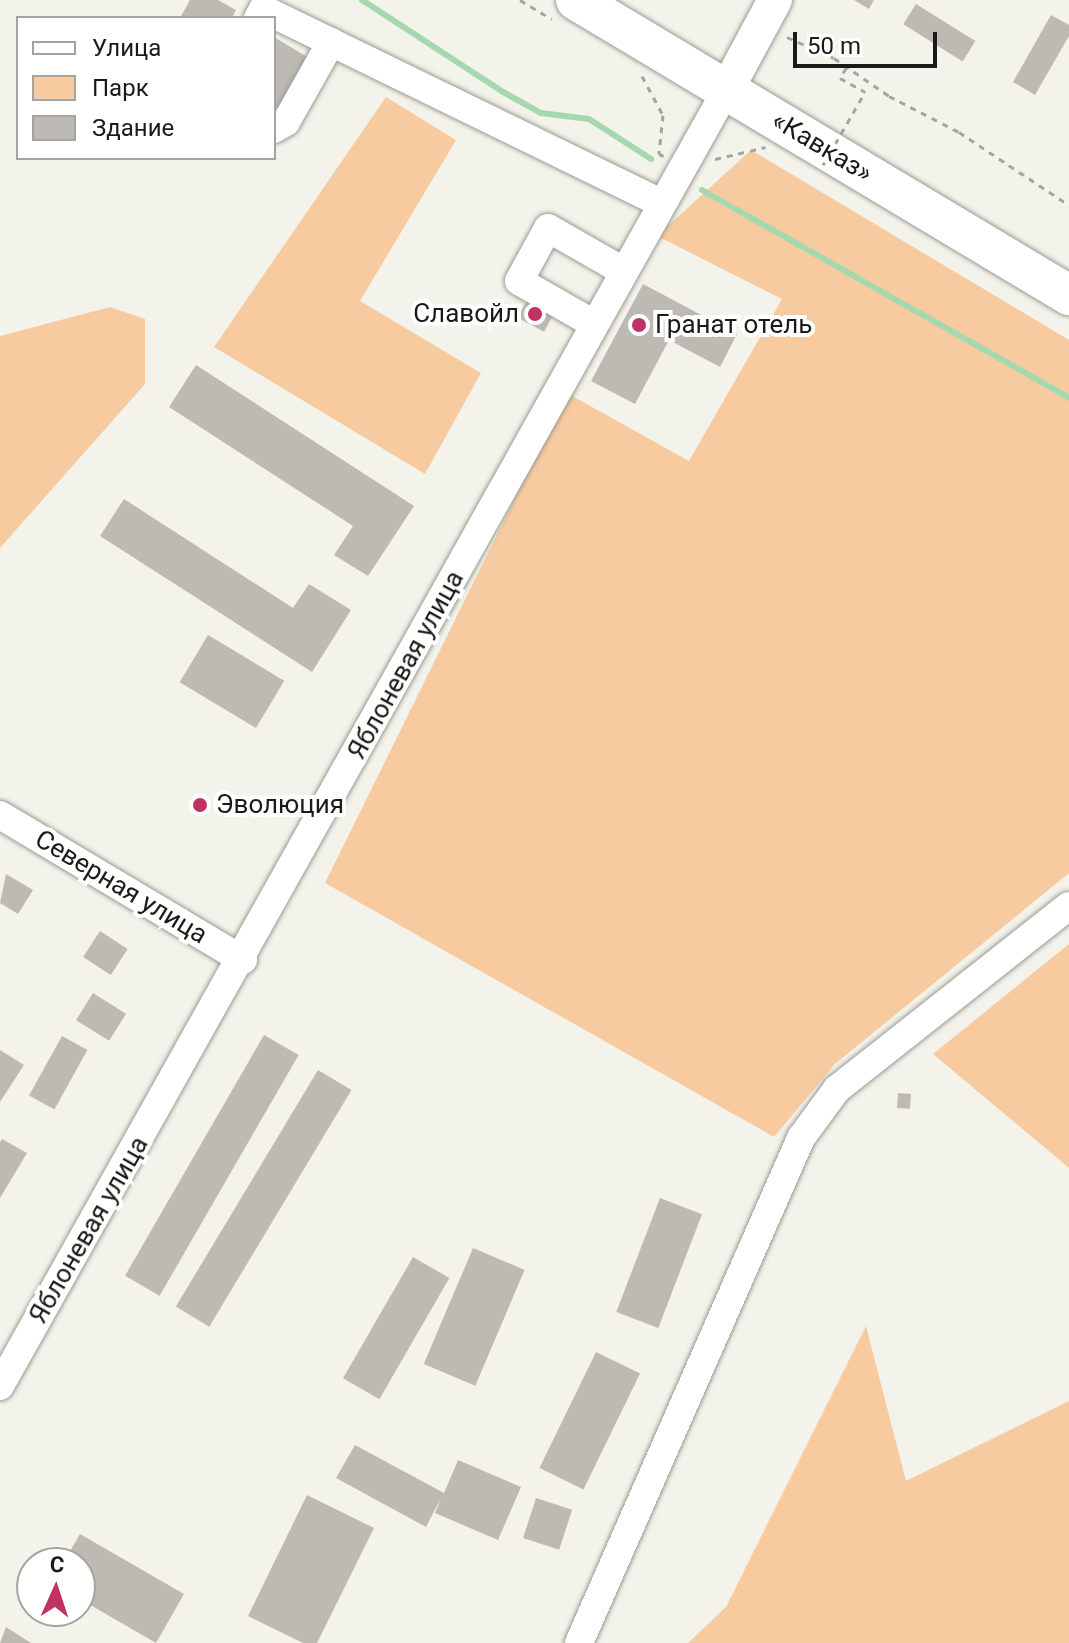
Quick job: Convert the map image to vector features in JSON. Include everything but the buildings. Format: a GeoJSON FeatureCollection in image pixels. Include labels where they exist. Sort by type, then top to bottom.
{"type":"FeatureCollection","features":[{"type":"Feature","properties":{"kind":"highway"},"geometry":{"type":"LineString","coordinates":[[620,0],[733,79],[1069,270]]}},
{"type":"Feature","properties":{"kind":"highway","name":"«Кавказ»"},"geometry":{"type":"LineString","coordinates":[[568,12],[733,79],[1069,295]]}},
{"type":"Feature","properties":{"kind":"main road"},"geometry":{"type":"LineString","coordinates":[[733,79],[768,13]]}},
{"type":"Feature","properties":{"kind":"street"},"geometry":{"type":"LineString","coordinates":[[259,16],[263,9],[661,203]]}},
{"type":"Feature","properties":{"kind":"street"},"geometry":{"type":"LineString","coordinates":[[276,128],[286,122],[331,42]]}},
{"type":"Feature","properties":{"kind":"street","name":"Яблоневая улица"},"geometry":{"type":"LineString","coordinates":[[0,1386],[243,960],[623,271],[733,79]]}},
{"type":"Feature","properties":{"kind":"street"},"geometry":{"type":"LineString","coordinates":[[594,324],[519,281],[540,241],[548,228],[623,271]]}},
{"type":"Feature","properties":{"kind":"street","name":"Северная улица"},"geometry":{"type":"LineString","coordinates":[[0,815],[243,960]]}},
{"type":"Feature","properties":{"kind":"street"},"geometry":{"type":"LineString","coordinates":[[579,1643],[801,1138],[837,1089],[1069,906]]}},
{"type":"Feature","properties":{"kind":"path"},"geometry":{"type":"LineString","coordinates":[[520,0],[568,12]]}},
{"type":"Feature","properties":{"kind":"path"},"geometry":{"type":"LineString","coordinates":[[768,13],[889,96],[959,132],[1069,205]]}},
{"type":"Feature","properties":{"kind":"path"},"geometry":{"type":"LineString","coordinates":[[823,165],[865,92],[840,78],[846,67]]}},
{"type":"Feature","properties":{"kind":"path"},"geometry":{"type":"LineString","coordinates":[[639,69],[663,115],[659,154],[701,179],[715,159],[771,146]]}},
{"type":"Feature","properties":{"kind":"green space"},"geometry":{"type":"Polygon","coordinates":[[[386,97],[456,140],[360,301],[481,373],[425,474],[214,347],[386,97]]]}},
{"type":"Feature","properties":{"kind":"green space"},"geometry":{"type":"Polygon","coordinates":[[[751,150],[1069,340],[1069,873],[835,1064],[774,1137],[325,883],[567,393],[689,461],[782,299],[657,236],[751,150]]]}},
{"type":"Feature","properties":{"kind":"green space"},"geometry":{"type":"Polygon","coordinates":[[[110,307],[145,319],[145,384],[0,548],[0,336],[110,307]]]}},
{"type":"Feature","properties":{"kind":"green space"},"geometry":{"type":"Polygon","coordinates":[[[1069,944],[1069,1168],[933,1054],[1069,944]]]}},
{"type":"Feature","properties":{"kind":"green space"},"geometry":{"type":"Polygon","coordinates":[[[866,1326],[906,1481],[1069,1401],[1069,1643],[688,1643],[726,1607],[866,1326]]]}},
{"type":"Feature","properties":{"kind":"waterway"},"geometry":{"type":"LineString","coordinates":[[362,0],[503,92],[541,113],[589,119],[651,159]]}},
{"type":"Feature","properties":{"kind":"waterway"},"geometry":{"type":"LineString","coordinates":[[702,190],[1069,398]]}},
{"type":"Feature","properties":{"kind":"place","name":"Славойл"},"geometry":{"type":"Point","coordinates":[535,314]}},
{"type":"Feature","properties":{"kind":"place","name":"Гранат отель"},"geometry":{"type":"Point","coordinates":[639,325]}},
{"type":"Feature","properties":{"kind":"place","name":"Эволюция"},"geometry":{"type":"Point","coordinates":[200,805]}}]}
